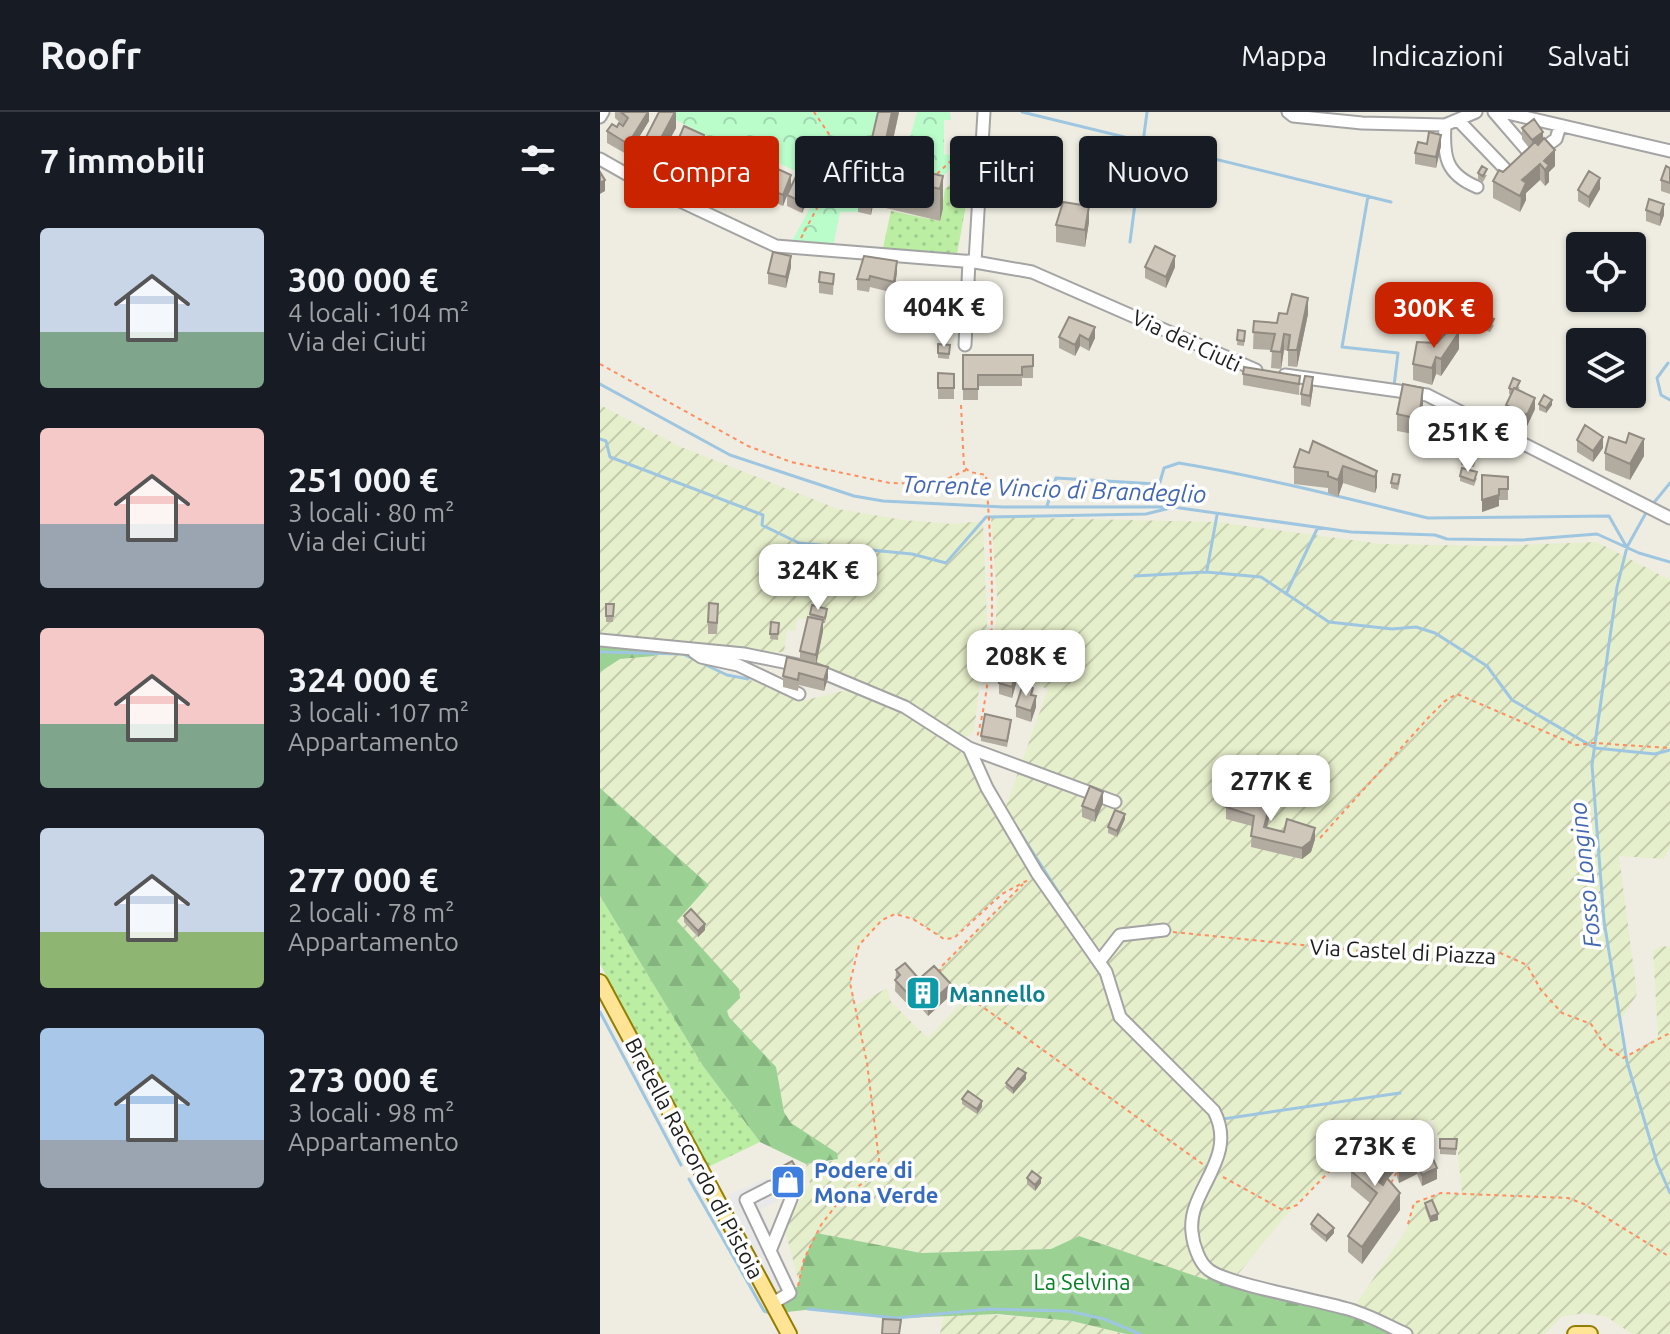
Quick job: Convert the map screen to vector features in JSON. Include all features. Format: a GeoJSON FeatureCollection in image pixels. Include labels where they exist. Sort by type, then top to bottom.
{"type":"FeatureCollection","features":[{"type":"Feature","properties":{"kind":"main road","name":"Bretella Raccordo di Pistoia"},"geometry":{"type":"LineString","coordinates":[[600,982],[789,1334]]}},
{"type":"Feature","properties":{"kind":"main road"},"geometry":{"type":"LineString","coordinates":[[1575,1334],[1590,1334]]}},
{"type":"Feature","properties":{"kind":"street"},"geometry":{"type":"LineString","coordinates":[[600,117],[603,112]]}},
{"type":"Feature","properties":{"kind":"street"},"geometry":{"type":"LineString","coordinates":[[965,345],[984,112]]}},
{"type":"Feature","properties":{"kind":"street"},"geometry":{"type":"LineString","coordinates":[[1288,112],[1293,116],[1362,123],[1445,125],[1476,112]]}},
{"type":"Feature","properties":{"kind":"street"},"geometry":{"type":"LineString","coordinates":[[1494,112],[1532,156],[1556,139],[1560,126]]}},
{"type":"Feature","properties":{"kind":"street"},"geometry":{"type":"LineString","coordinates":[[1503,112],[1670,151]]}},
{"type":"Feature","properties":{"kind":"street"},"geometry":{"type":"LineString","coordinates":[[1458,120],[1510,174]]}},
{"type":"Feature","properties":{"kind":"street"},"geometry":{"type":"LineString","coordinates":[[1445,125],[1444,154],[1449,168],[1460,180],[1477,187]]}},
{"type":"Feature","properties":{"kind":"street","name":"Via dei Ciuti"},"geometry":{"type":"LineString","coordinates":[[600,159],[644,184],[767,242],[794,249],[972,261],[1059,281],[1227,360],[1262,371]]}},
{"type":"Feature","properties":{"kind":"street"},"geometry":{"type":"LineString","coordinates":[[1278,374],[1427,395],[1670,518]]}},
{"type":"Feature","properties":{"kind":"street"},"geometry":{"type":"LineString","coordinates":[[600,640],[744,654],[839,676],[905,707],[969,748],[1115,802]]}},
{"type":"Feature","properties":{"kind":"street"},"geometry":{"type":"LineString","coordinates":[[690,649],[701,657],[738,665],[799,694]]}},
{"type":"Feature","properties":{"kind":"street"},"geometry":{"type":"LineString","coordinates":[[969,748],[987,788],[1037,873],[1099,962],[1123,1022],[1214,1111],[1221,1133],[1213,1172],[1192,1222],[1195,1246],[1210,1272],[1352,1310],[1406,1334]]}},
{"type":"Feature","properties":{"kind":"street"},"geometry":{"type":"LineString","coordinates":[[1099,962],[1120,935],[1164,930]]}},
{"type":"Feature","properties":{"kind":"street"},"geometry":{"type":"LineString","coordinates":[[771,1187],[746,1200],[790,1293],[773,1303]]}},
{"type":"Feature","properties":{"kind":"street"},"geometry":{"type":"LineString","coordinates":[[770,1251],[791,1199]]}},
{"type":"Feature","properties":{"kind":"path"},"geometry":{"type":"LineString","coordinates":[[794,249],[831,182],[833,140],[814,112]]}},
{"type":"Feature","properties":{"kind":"path"},"geometry":{"type":"LineString","coordinates":[[936,175],[950,162]]}},
{"type":"Feature","properties":{"kind":"path"},"geometry":{"type":"LineString","coordinates":[[600,364],[748,446],[791,462],[890,483],[937,484],[966,470],[986,475],[991,635],[978,735],[969,748]]}},
{"type":"Feature","properties":{"kind":"path"},"geometry":{"type":"LineString","coordinates":[[961,405],[966,470]]}},
{"type":"Feature","properties":{"kind":"path"},"geometry":{"type":"LineString","coordinates":[[1320,838],[1429,717],[1457,694],[1576,745],[1594,743],[1670,748]]}},
{"type":"Feature","properties":{"kind":"path"},"geometry":{"type":"LineString","coordinates":[[941,978],[940,968],[1037,873]]}},
{"type":"Feature","properties":{"kind":"path"},"geometry":{"type":"LineString","coordinates":[[790,1293],[799,1284],[804,1259],[821,1225],[837,1204],[871,1176],[879,1160],[867,1063],[850,983],[859,945],[882,920],[895,914],[913,919],[944,939],[954,938],[1002,894],[1023,884]]}},
{"type":"Feature","properties":{"kind":"path","name":"Via Castel di Piazza"},"geometry":{"type":"LineString","coordinates":[[1164,930],[1381,953],[1448,949],[1498,952],[1527,965],[1541,990],[1562,1013],[1591,1024],[1605,1046],[1625,1058],[1670,1033]]}},
{"type":"Feature","properties":{"kind":"path"},"geometry":{"type":"LineString","coordinates":[[950,984],[1213,1172],[1283,1210],[1297,1205],[1363,1136],[1396,1126],[1404,1132],[1407,1159],[1391,1183]]}},
{"type":"Feature","properties":{"kind":"path"},"geometry":{"type":"LineString","coordinates":[[1408,1224],[1414,1203],[1441,1193],[1568,1198],[1584,1204],[1670,1257]]}},
{"type":"Feature","properties":{"kind":"green space"},"geometry":{"type":"Polygon","coordinates":[[[661,112],[886,112],[879,136],[795,136],[795,171],[779,163],[779,136],[707,136],[661,112]]]}},
{"type":"Feature","properties":{"kind":"green space"},"geometry":{"type":"Polygon","coordinates":[[[917,112],[950,112],[951,120],[944,120],[944,154],[950,155],[950,169],[941,177],[934,178],[934,136],[910,136],[917,112]]]}},
{"type":"Feature","properties":{"kind":"green space"},"geometry":{"type":"Polygon","coordinates":[[[950,185],[950,208],[965,208],[957,254],[883,248],[891,211],[940,221],[945,189],[950,185]]]}},
{"type":"Feature","properties":{"kind":"green space"},"geometry":{"type":"Polygon","coordinates":[[[810,208],[859,208],[858,212],[840,212],[834,243],[792,241],[810,208]]]}},
{"type":"Feature","properties":{"kind":"green space"},"geometry":{"type":"Polygon","coordinates":[[[600,405],[681,447],[838,509],[903,520],[953,524],[983,521],[987,625],[974,731],[960,742],[816,666],[826,614],[810,620],[798,618],[795,631],[787,630],[784,652],[753,653],[600,638],[600,405]]]}},
{"type":"Feature","properties":{"kind":"green space"},"geometry":{"type":"Polygon","coordinates":[[[991,517],[1216,522],[1382,544],[1495,546],[1597,542],[1670,580],[1670,847],[1664,859],[1619,856],[1637,994],[1618,1025],[1626,1057],[1658,1037],[1653,951],[1661,946],[1670,947],[1670,1334],[1632,1334],[1607,1317],[1584,1313],[1561,1317],[1545,1334],[1406,1334],[1352,1310],[1407,1229],[1414,1203],[1441,1193],[1462,1194],[1457,1145],[1440,1144],[1433,1120],[1390,1127],[1362,1136],[1283,1219],[1234,1279],[1207,1281],[1080,1236],[1051,1249],[921,1253],[816,1234],[804,1259],[799,1283],[784,1226],[810,1184],[806,1164],[838,1160],[791,1123],[784,1112],[776,1067],[729,1017],[727,1011],[740,998],[738,989],[676,920],[709,885],[600,788],[600,672],[613,661],[657,653],[687,655],[727,675],[748,679],[802,701],[855,688],[911,716],[951,742],[968,759],[1102,966],[1118,1011],[1219,1119],[1223,1118],[1217,1108],[1125,1016],[1107,966],[1005,809],[1048,689],[993,670],[997,597],[991,517]],[[1022,885],[1004,892],[951,939],[941,937],[908,916],[895,914],[886,917],[859,945],[854,956],[850,977],[855,1006],[887,988],[891,1002],[928,1038],[967,997],[941,978],[940,968],[1022,885]]]}},
{"type":"Feature","properties":{"kind":"green space"},"geometry":{"type":"Polygon","coordinates":[[[600,638],[658,644],[657,653],[654,656],[620,659],[600,672],[600,638]]]}},
{"type":"Feature","properties":{"kind":"green space"},"geometry":{"type":"Polygon","coordinates":[[[600,788],[709,885],[677,921],[739,989],[740,998],[727,1011],[729,1017],[776,1067],[784,1112],[791,1123],[837,1153],[838,1159],[806,1164],[760,1142],[703,1066],[600,896],[600,788]]]}},
{"type":"Feature","properties":{"kind":"green space"},"geometry":{"type":"Polygon","coordinates":[[[600,896],[703,1066],[760,1142],[708,1167],[600,964],[600,896]]]}},
{"type":"Feature","properties":{"kind":"green space","name":"La Selvina"},"geometry":{"type":"Polygon","coordinates":[[[816,1233],[921,1253],[1051,1249],[1079,1236],[1207,1280],[1210,1272],[1352,1310],[1406,1334],[1126,1334],[1072,1321],[998,1314],[902,1318],[814,1309],[778,1313],[773,1303],[798,1286],[804,1259],[816,1233]]]}},
{"type":"Feature","properties":{"kind":"green space"},"geometry":{"type":"Polygon","coordinates":[[[972,1313],[1072,1321],[1126,1334],[940,1334],[944,1315],[972,1313]]]}},
{"type":"Feature","properties":{"kind":"shaded area"},"geometry":{"type":"Polygon","coordinates":[[[767,1178],[778,1201],[761,1209],[794,1283],[773,1293],[729,1195],[767,1178]]]}},
{"type":"Feature","properties":{"kind":"building"},"geometry":{"type":"Polygon","coordinates":[[[621,112],[648,112],[633,136],[624,136],[624,142],[607,131],[612,124],[623,126],[628,118],[621,112]]]}},
{"type":"Feature","properties":{"kind":"building"},"geometry":{"type":"Polygon","coordinates":[[[659,112],[675,112],[662,136],[647,136],[659,112]]]}},
{"type":"Feature","properties":{"kind":"building"},"geometry":{"type":"Polygon","coordinates":[[[878,112],[892,112],[887,136],[872,136],[878,112]]]}},
{"type":"Feature","properties":{"kind":"building"},"geometry":{"type":"Polygon","coordinates":[[[1534,119],[1543,132],[1532,140],[1522,128],[1534,119]]]}},
{"type":"Feature","properties":{"kind":"building"},"geometry":{"type":"Polygon","coordinates":[[[684,126],[704,135],[704,136],[680,136],[684,126]]]}},
{"type":"Feature","properties":{"kind":"building"},"geometry":{"type":"Polygon","coordinates":[[[1429,132],[1441,135],[1436,157],[1415,153],[1418,142],[1427,144],[1429,132]]]}},
{"type":"Feature","properties":{"kind":"building"},"geometry":{"type":"Polygon","coordinates":[[[1544,138],[1555,150],[1544,161],[1549,165],[1545,170],[1540,164],[1522,180],[1526,183],[1520,196],[1493,181],[1499,170],[1503,172],[1535,142],[1538,145],[1544,138]]]}},
{"type":"Feature","properties":{"kind":"building"},"geometry":{"type":"Polygon","coordinates":[[[1482,166],[1487,169],[1483,176],[1478,173],[1482,166]]]}},
{"type":"Feature","properties":{"kind":"building"},"geometry":{"type":"Polygon","coordinates":[[[1666,166],[1670,168],[1670,183],[1661,180],[1666,166]]]}},
{"type":"Feature","properties":{"kind":"building"},"geometry":{"type":"Polygon","coordinates":[[[779,170],[791,175],[783,195],[779,193],[779,170]]]}},
{"type":"Feature","properties":{"kind":"building"},"geometry":{"type":"Polygon","coordinates":[[[1589,171],[1600,178],[1589,197],[1578,190],[1589,171]]]}},
{"type":"Feature","properties":{"kind":"building"},"geometry":{"type":"Polygon","coordinates":[[[934,174],[943,176],[940,189],[934,188],[934,174]]]}},
{"type":"Feature","properties":{"kind":"building"},"geometry":{"type":"Polygon","coordinates":[[[795,178],[795,199],[787,195],[795,178]]]}},
{"type":"Feature","properties":{"kind":"building"},"geometry":{"type":"Polygon","coordinates":[[[1649,199],[1664,204],[1660,215],[1646,210],[1649,199]]]}},
{"type":"Feature","properties":{"kind":"building"},"geometry":{"type":"Polygon","coordinates":[[[1063,202],[1089,208],[1085,230],[1056,225],[1063,202]]]}},
{"type":"Feature","properties":{"kind":"building"},"geometry":{"type":"Polygon","coordinates":[[[1155,246],[1175,256],[1166,277],[1145,267],[1155,246]]]}},
{"type":"Feature","properties":{"kind":"building"},"geometry":{"type":"Polygon","coordinates":[[[773,252],[791,256],[786,277],[768,273],[773,252]]]}},
{"type":"Feature","properties":{"kind":"building"},"geometry":{"type":"Polygon","coordinates":[[[864,256],[897,261],[894,282],[870,276],[869,280],[857,279],[864,256]]]}},
{"type":"Feature","properties":{"kind":"building"},"geometry":{"type":"Polygon","coordinates":[[[820,272],[834,274],[833,284],[819,282],[820,272]]]}},
{"type":"Feature","properties":{"kind":"building"},"geometry":{"type":"Polygon","coordinates":[[[1292,294],[1308,298],[1297,350],[1288,350],[1290,335],[1284,334],[1281,352],[1271,351],[1275,334],[1253,332],[1254,321],[1277,323],[1279,313],[1287,314],[1292,294]]]}},
{"type":"Feature","properties":{"kind":"building"},"geometry":{"type":"Polygon","coordinates":[[[1481,313],[1494,319],[1490,327],[1477,321],[1481,313]]]}},
{"type":"Feature","properties":{"kind":"building"},"geometry":{"type":"Polygon","coordinates":[[[1069,317],[1095,327],[1089,340],[1080,335],[1075,345],[1059,337],[1069,317]]]}},
{"type":"Feature","properties":{"kind":"building"},"geometry":{"type":"Polygon","coordinates":[[[1451,327],[1459,332],[1441,359],[1436,357],[1432,368],[1413,364],[1417,342],[1437,343],[1451,327]]]}},
{"type":"Feature","properties":{"kind":"building"},"geometry":{"type":"Polygon","coordinates":[[[1238,330],[1245,331],[1244,341],[1237,340],[1238,330]]]}},
{"type":"Feature","properties":{"kind":"building"},"geometry":{"type":"Polygon","coordinates":[[[938,344],[950,345],[949,354],[938,353],[938,344]]]}},
{"type":"Feature","properties":{"kind":"building"},"geometry":{"type":"Polygon","coordinates":[[[963,355],[1033,355],[1033,366],[1022,367],[1022,375],[978,375],[978,389],[963,389],[963,355]]]}},
{"type":"Feature","properties":{"kind":"building"},"geometry":{"type":"Polygon","coordinates":[[[1244,367],[1300,376],[1299,384],[1243,374],[1244,367]]]}},
{"type":"Feature","properties":{"kind":"building"},"geometry":{"type":"Polygon","coordinates":[[[938,373],[954,374],[954,388],[938,388],[938,373]]]}},
{"type":"Feature","properties":{"kind":"building"},"geometry":{"type":"Polygon","coordinates":[[[1305,376],[1313,377],[1310,396],[1301,394],[1305,376]]]}},
{"type":"Feature","properties":{"kind":"building"},"geometry":{"type":"Polygon","coordinates":[[[1513,378],[1520,381],[1513,390],[1509,388],[1513,378]]]}},
{"type":"Feature","properties":{"kind":"building"},"geometry":{"type":"Polygon","coordinates":[[[1403,384],[1423,388],[1419,419],[1397,414],[1403,384]]]}},
{"type":"Feature","properties":{"kind":"building"},"geometry":{"type":"Polygon","coordinates":[[[1514,388],[1535,398],[1527,415],[1506,405],[1514,388]]]}},
{"type":"Feature","properties":{"kind":"building"},"geometry":{"type":"Polygon","coordinates":[[[1544,395],[1552,400],[1546,408],[1539,404],[1544,395]]]}},
{"type":"Feature","properties":{"kind":"building"},"geometry":{"type":"Polygon","coordinates":[[[1585,425],[1603,437],[1593,451],[1577,440],[1585,425]]]}},
{"type":"Feature","properties":{"kind":"building"},"geometry":{"type":"Polygon","coordinates":[[[1629,433],[1644,439],[1630,464],[1605,453],[1609,437],[1626,443],[1629,433]]]}},
{"type":"Feature","properties":{"kind":"building"},"geometry":{"type":"Polygon","coordinates":[[[1313,441],[1377,471],[1375,477],[1343,466],[1338,480],[1328,476],[1328,472],[1294,467],[1300,449],[1309,453],[1313,441]]]}},
{"type":"Feature","properties":{"kind":"building"},"geometry":{"type":"Polygon","coordinates":[[[1463,450],[1476,452],[1474,462],[1461,459],[1463,450]]]}},
{"type":"Feature","properties":{"kind":"building"},"geometry":{"type":"Polygon","coordinates":[[[1462,468],[1477,472],[1474,481],[1460,476],[1462,468]]]}},
{"type":"Feature","properties":{"kind":"building"},"geometry":{"type":"Polygon","coordinates":[[[1393,474],[1400,475],[1398,484],[1391,483],[1393,474]]]}},
{"type":"Feature","properties":{"kind":"building"},"geometry":{"type":"Polygon","coordinates":[[[1482,475],[1508,477],[1508,489],[1499,489],[1499,495],[1482,500],[1482,475]]]}},
{"type":"Feature","properties":{"kind":"building"},"geometry":{"type":"Polygon","coordinates":[[[709,603],[718,604],[717,623],[708,622],[709,603]]]}},
{"type":"Feature","properties":{"kind":"building"},"geometry":{"type":"Polygon","coordinates":[[[606,604],[614,604],[613,616],[606,616],[606,604]]]}},
{"type":"Feature","properties":{"kind":"building"},"geometry":{"type":"Polygon","coordinates":[[[812,605],[827,609],[825,618],[810,614],[812,605]]]}},
{"type":"Feature","properties":{"kind":"building"},"geometry":{"type":"Polygon","coordinates":[[[808,617],[823,620],[816,655],[800,651],[808,617]]]}},
{"type":"Feature","properties":{"kind":"building"},"geometry":{"type":"Polygon","coordinates":[[[771,622],[779,623],[778,634],[770,634],[771,622]]]}},
{"type":"Feature","properties":{"kind":"building"},"geometry":{"type":"Polygon","coordinates":[[[787,657],[828,667],[824,680],[799,673],[798,680],[783,676],[787,657]]]}},
{"type":"Feature","properties":{"kind":"building"},"geometry":{"type":"Polygon","coordinates":[[[1003,669],[1016,673],[1012,687],[999,683],[1003,669]]]}},
{"type":"Feature","properties":{"kind":"building"},"geometry":{"type":"Polygon","coordinates":[[[1023,684],[1033,688],[1031,695],[1036,696],[1031,711],[1016,706],[1023,684]]]}},
{"type":"Feature","properties":{"kind":"building"},"geometry":{"type":"Polygon","coordinates":[[[985,714],[1011,720],[1007,741],[981,736],[985,714]]]}},
{"type":"Feature","properties":{"kind":"building"},"geometry":{"type":"Polygon","coordinates":[[[1090,786],[1103,792],[1095,811],[1082,806],[1090,786]]]}},
{"type":"Feature","properties":{"kind":"building"},"geometry":{"type":"Polygon","coordinates":[[[1231,792],[1270,804],[1264,827],[1284,832],[1287,819],[1315,828],[1311,841],[1302,848],[1251,836],[1254,816],[1226,807],[1231,792]]]}},
{"type":"Feature","properties":{"kind":"building"},"geometry":{"type":"Polygon","coordinates":[[[1115,810],[1125,814],[1117,831],[1108,827],[1115,810]]]}},
{"type":"Feature","properties":{"kind":"building"},"geometry":{"type":"Polygon","coordinates":[[[691,909],[705,924],[698,931],[684,916],[691,909]]]}},
{"type":"Feature","properties":{"kind":"building"},"geometry":{"type":"Polygon","coordinates":[[[905,963],[919,979],[934,966],[951,984],[928,1005],[915,990],[909,995],[895,980],[900,975],[896,970],[905,963]]]}},
{"type":"Feature","properties":{"kind":"building"},"geometry":{"type":"Polygon","coordinates":[[[1018,1068],[1026,1073],[1013,1089],[1006,1083],[1018,1068]]]}},
{"type":"Feature","properties":{"kind":"building"},"geometry":{"type":"Polygon","coordinates":[[[968,1091],[982,1101],[977,1109],[962,1099],[968,1091]]]}},
{"type":"Feature","properties":{"kind":"building"},"geometry":{"type":"Polygon","coordinates":[[[1378,1130],[1386,1135],[1382,1134],[1376,1141],[1369,1135],[1378,1130]]]}},
{"type":"Feature","properties":{"kind":"building"},"geometry":{"type":"Polygon","coordinates":[[[1382,1134],[1399,1149],[1374,1178],[1383,1185],[1387,1178],[1400,1193],[1362,1247],[1348,1236],[1377,1193],[1351,1171],[1382,1134]]]}},
{"type":"Feature","properties":{"kind":"building"},"geometry":{"type":"Polygon","coordinates":[[[1440,1139],[1457,1139],[1456,1149],[1440,1148],[1440,1139]]]}},
{"type":"Feature","properties":{"kind":"building"},"geometry":{"type":"Polygon","coordinates":[[[1420,1151],[1423,1158],[1431,1154],[1437,1168],[1422,1175],[1417,1163],[1399,1172],[1397,1166],[1420,1151]]]}},
{"type":"Feature","properties":{"kind":"building","name":"Podere di Mona Verde"},"geometry":{"type":"Polygon","coordinates":[[[792,1161],[804,1181],[783,1193],[772,1172],[792,1161]]]}},
{"type":"Feature","properties":{"kind":"building"},"geometry":{"type":"Polygon","coordinates":[[[1032,1171],[1041,1178],[1035,1185],[1027,1178],[1032,1171]]]}},
{"type":"Feature","properties":{"kind":"building"},"geometry":{"type":"Polygon","coordinates":[[[1432,1200],[1438,1214],[1430,1217],[1425,1203],[1432,1200]]]}},
{"type":"Feature","properties":{"kind":"building"},"geometry":{"type":"Polygon","coordinates":[[[1318,1214],[1334,1228],[1326,1236],[1311,1224],[1318,1214]]]}},
{"type":"Feature","properties":{"kind":"building"},"geometry":{"type":"Polygon","coordinates":[[[883,1319],[901,1320],[899,1334],[882,1334],[883,1319]]]}},
{"type":"Feature","properties":{"kind":"waterway"},"geometry":{"type":"LineString","coordinates":[[1022,112],[1391,202]]}},
{"type":"Feature","properties":{"kind":"waterway"},"geometry":{"type":"LineString","coordinates":[[1130,242],[1147,112]]}},
{"type":"Feature","properties":{"kind":"waterway"},"geometry":{"type":"LineString","coordinates":[[1368,196],[1342,347],[1398,353],[1394,386]]}},
{"type":"Feature","properties":{"kind":"waterway"},"geometry":{"type":"LineString","coordinates":[[1668,363],[1657,378],[1661,395],[1670,400]]}},
{"type":"Feature","properties":{"kind":"waterway","name":"Torrente Vincio di Brandeglio"},"geometry":{"type":"LineString","coordinates":[[600,384],[730,455],[854,496],[883,501],[1003,507],[1173,507],[1351,532],[1435,535],[1447,539],[1522,540],[1597,534],[1639,553],[1670,562]]}},
{"type":"Feature","properties":{"kind":"waterway"},"geometry":{"type":"LineString","coordinates":[[600,439],[606,441],[610,457],[763,515],[762,525],[799,543],[912,554],[946,563],[986,517],[1146,514],[1170,508]]}},
{"type":"Feature","properties":{"kind":"waterway"},"geometry":{"type":"LineString","coordinates":[[1047,506],[1056,478],[1156,484],[1160,482],[1164,468],[1179,463],[1273,481],[1428,518],[1609,516],[1626,546]]}},
{"type":"Feature","properties":{"kind":"waterway"},"geometry":{"type":"LineString","coordinates":[[1652,505],[1670,483]]}},
{"type":"Feature","properties":{"kind":"waterway","name":"Fosso Longino"},"geometry":{"type":"LineString","coordinates":[[1647,511],[1627,547],[1617,587],[1592,765],[1604,921],[1627,1062],[1657,1163],[1670,1193]]}},
{"type":"Feature","properties":{"kind":"waterway"},"geometry":{"type":"LineString","coordinates":[[1207,570],[1217,515]]}},
{"type":"Feature","properties":{"kind":"waterway"},"geometry":{"type":"LineString","coordinates":[[1286,594],[1318,527]]}},
{"type":"Feature","properties":{"kind":"waterway"},"geometry":{"type":"LineString","coordinates":[[1135,576],[1206,572],[1261,577],[1329,622],[1392,629],[1416,627],[1435,633],[1487,666],[1512,700],[1595,748],[1655,754],[1670,750]]}},
{"type":"Feature","properties":{"kind":"waterway"},"geometry":{"type":"LineString","coordinates":[[600,652],[683,654],[727,675],[748,679]]}},
{"type":"Feature","properties":{"kind":"waterway"},"geometry":{"type":"LineString","coordinates":[[1012,820],[1075,918]]}},
{"type":"Feature","properties":{"kind":"waterway"},"geometry":{"type":"LineString","coordinates":[[600,1012],[681,1165]]}},
{"type":"Feature","properties":{"kind":"waterway"},"geometry":{"type":"LineString","coordinates":[[1220,1113],[1223,1119],[1400,1093]]}},
{"type":"Feature","properties":{"kind":"waterway"},"geometry":{"type":"LineString","coordinates":[[689,1179],[764,1311],[770,1313]]}},
{"type":"Feature","properties":{"kind":"waterway"},"geometry":{"type":"LineString","coordinates":[[808,1309],[897,1318],[989,1309],[1068,1311],[1104,1319],[1140,1334]]}},
{"type":"Feature","properties":{"kind":"place","name":"Mannello"},"geometry":{"type":"Point","coordinates":[923,993]}},
{"type":"Feature","properties":{"kind":"place","name":"Podere di Mona Verde"},"geometry":{"type":"Point","coordinates":[788,1182]}}]}
